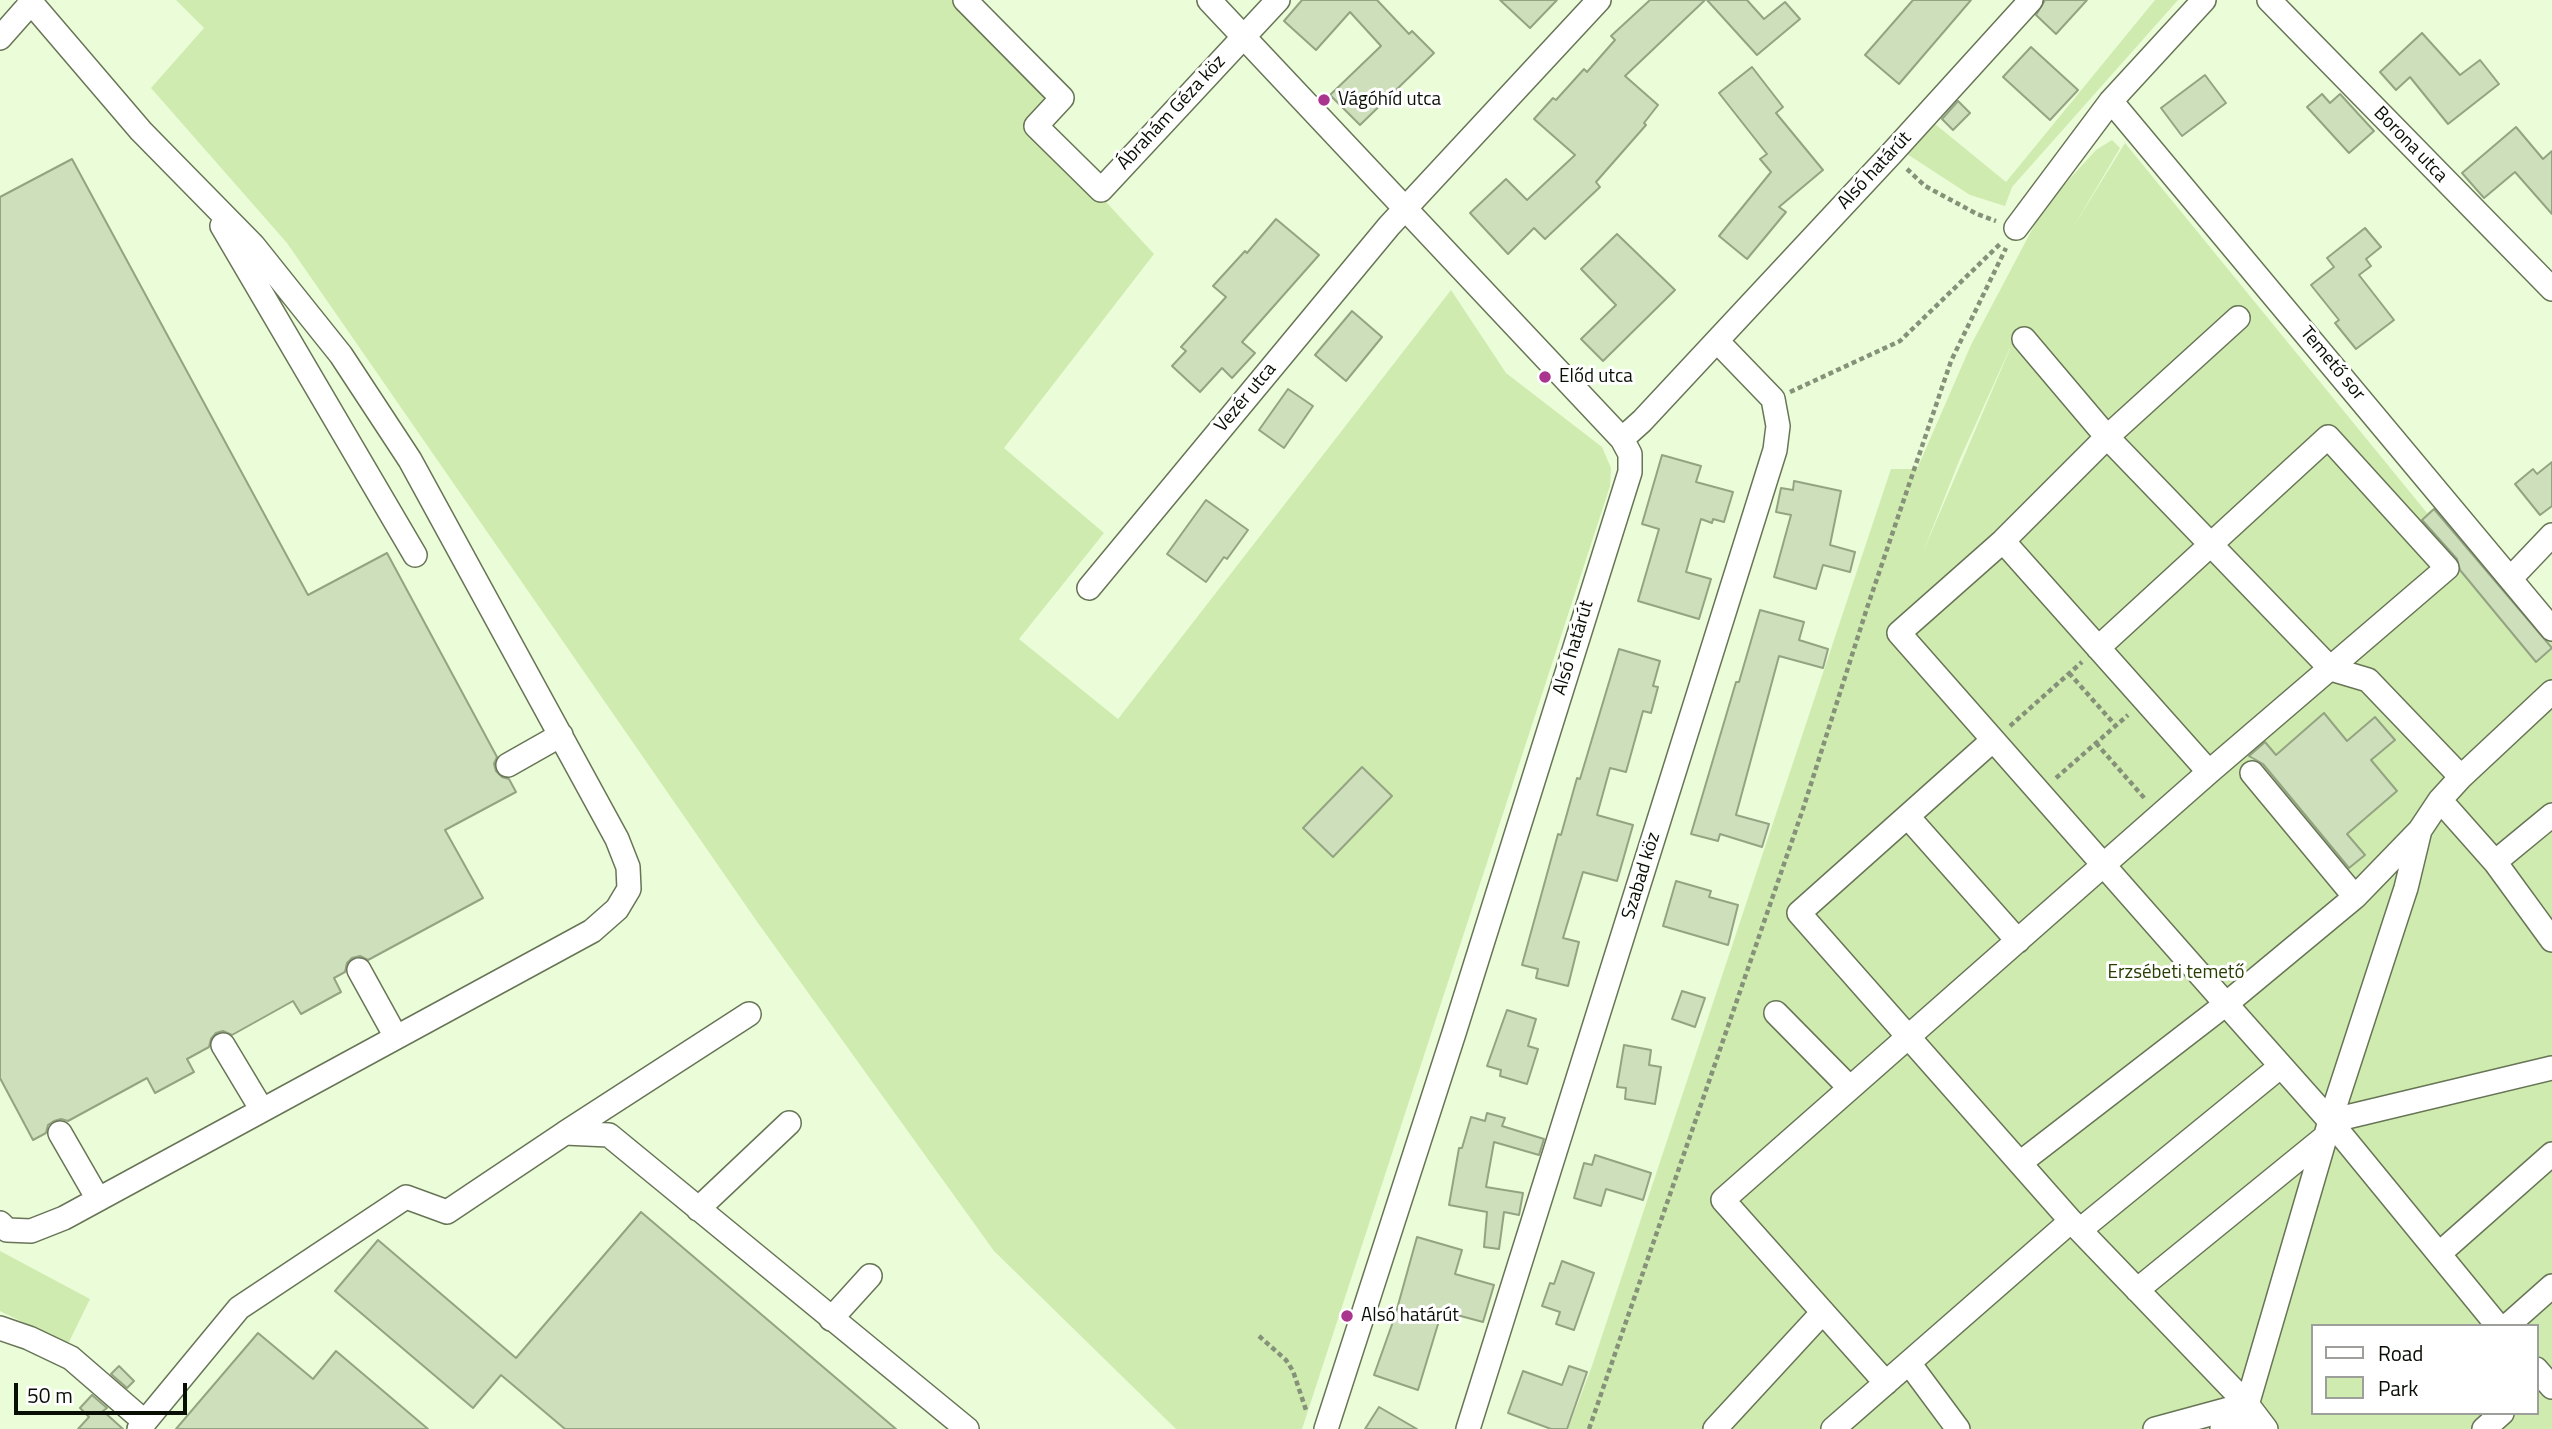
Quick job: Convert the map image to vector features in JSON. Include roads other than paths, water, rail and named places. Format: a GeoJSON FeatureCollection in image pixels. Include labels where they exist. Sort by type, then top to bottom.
{"type":"FeatureCollection","features":[{"type":"Feature","properties":{"kind":"street","name":"Ábrahám Géza köz"},"geometry":{"type":"LineString","coordinates":[[965,0],[1062,98],[1035,126],[1101,190],[1278,0]]}},
{"type":"Feature","properties":{"kind":"street"},"geometry":{"type":"LineString","coordinates":[[1209,0],[1622,439]]}},
{"type":"Feature","properties":{"kind":"street"},"geometry":{"type":"LineString","coordinates":[[1404,208],[1600,0]]}},
{"type":"Feature","properties":{"kind":"street","name":"Alsó határút"},"geometry":{"type":"LineString","coordinates":[[1326,1429],[1454,1033],[1630,472],[1630,454],[1622,439],[1717,341],[2031,0]]}},
{"type":"Feature","properties":{"kind":"street"},"geometry":{"type":"LineString","coordinates":[[2016,228],[2111,101],[2204,0]]}},
{"type":"Feature","properties":{"kind":"street","name":"Borona utca"},"geometry":{"type":"LineString","coordinates":[[2269,0],[2552,289]]}},
{"type":"Feature","properties":{"kind":"street"},"geometry":{"type":"LineString","coordinates":[[0,38],[30,2],[141,131],[253,245],[341,355],[410,460],[561,735],[617,839],[628,867],[629,889],[617,909],[592,931],[64,1218],[31,1231],[7,1230],[0,1223]]}},
{"type":"Feature","properties":{"kind":"street","name":"Temető sor"},"geometry":{"type":"LineString","coordinates":[[2111,101],[2552,629]]}},
{"type":"Feature","properties":{"kind":"street"},"geometry":{"type":"LineString","coordinates":[[198,187],[415,555]]}},
{"type":"Feature","properties":{"kind":"street","name":"Vezér utca"},"geometry":{"type":"LineString","coordinates":[[1089,588],[1404,208]]}},
{"type":"Feature","properties":{"kind":"street"},"geometry":{"type":"LineString","coordinates":[[2238,318],[2107,437],[2003,541],[1899,633],[2281,1066],[2327,1129],[2440,1253],[2496,1324]]}},
{"type":"Feature","properties":{"kind":"street"},"geometry":{"type":"LineString","coordinates":[[2024,339],[2107,437],[2331,669],[2368,680],[2461,777]]}},
{"type":"Feature","properties":{"kind":"street","name":"Szabad köz"},"geometry":{"type":"LineString","coordinates":[[1468,1429],[1775,450],[1778,426],[1773,399],[1717,341]]}},
{"type":"Feature","properties":{"kind":"street"},"geometry":{"type":"LineString","coordinates":[[1886,1383],[1724,1200],[2208,772],[2447,568],[2328,437],[2098,648]]}},
{"type":"Feature","properties":{"kind":"street"},"geometry":{"type":"LineString","coordinates":[[2511,578],[2552,535]]}},
{"type":"Feature","properties":{"kind":"street"},"geometry":{"type":"LineString","coordinates":[[2003,541],[2208,772]]}},
{"type":"Feature","properties":{"kind":"street"},"geometry":{"type":"LineString","coordinates":[[2020,1163],[2226,1004],[2355,897],[2420,830],[2440,800],[2461,777],[2552,692]]}},
{"type":"Feature","properties":{"kind":"street"},"geometry":{"type":"LineString","coordinates":[[508,765],[561,735]]}},
{"type":"Feature","properties":{"kind":"street"},"geometry":{"type":"LineString","coordinates":[[1993,740],[1799,913],[2076,1226],[2247,1404],[2266,1429]]}},
{"type":"Feature","properties":{"kind":"street"},"geometry":{"type":"LineString","coordinates":[[2252,773],[2355,897]]}},
{"type":"Feature","properties":{"kind":"street"},"geometry":{"type":"LineString","coordinates":[[2440,800],[2544,917],[2552,940]]}},
{"type":"Feature","properties":{"kind":"street"},"geometry":{"type":"LineString","coordinates":[[2495,862],[2552,815]]}},
{"type":"Feature","properties":{"kind":"street"},"geometry":{"type":"LineString","coordinates":[[1908,817],[2018,941]]}},
{"type":"Feature","properties":{"kind":"street"},"geometry":{"type":"LineString","coordinates":[[2240,1429],[2327,1129],[2406,888],[2420,830]]}},
{"type":"Feature","properties":{"kind":"street"},"geometry":{"type":"LineString","coordinates":[[359,970],[396,1037]]}},
{"type":"Feature","properties":{"kind":"street"},"geometry":{"type":"LineString","coordinates":[[1776,1013],[1850,1088]]}},
{"type":"Feature","properties":{"kind":"street"},"geometry":{"type":"LineString","coordinates":[[0,1328],[29,1338],[71,1359],[118,1398],[142,1426],[239,1308],[406,1197],[447,1212],[749,1014]]}},
{"type":"Feature","properties":{"kind":"street"},"geometry":{"type":"LineString","coordinates":[[223,1045],[262,1110]]}},
{"type":"Feature","properties":{"kind":"street"},"geometry":{"type":"LineString","coordinates":[[1833,1429],[2076,1226],[2281,1066]]}},
{"type":"Feature","properties":{"kind":"street"},"geometry":{"type":"LineString","coordinates":[[2137,1290],[2327,1129],[2552,1068]]}},
{"type":"Feature","properties":{"kind":"street"},"geometry":{"type":"LineString","coordinates":[[698,1209],[789,1123]]}},
{"type":"Feature","properties":{"kind":"street"},"geometry":{"type":"LineString","coordinates":[[60,1133],[98,1199]]}},
{"type":"Feature","properties":{"kind":"street"},"geometry":{"type":"LineString","coordinates":[[565,1133],[609,1135],[967,1429]]}},
{"type":"Feature","properties":{"kind":"street"},"geometry":{"type":"LineString","coordinates":[[2440,1253],[2552,1154]]}},
{"type":"Feature","properties":{"kind":"street"},"geometry":{"type":"LineString","coordinates":[[831,1319],[870,1276]]}},
{"type":"Feature","properties":{"kind":"street"},"geometry":{"type":"LineString","coordinates":[[2509,1324],[2552,1286]]}},
{"type":"Feature","properties":{"kind":"street"},"geometry":{"type":"LineString","coordinates":[[1715,1429],[1824,1312]]}},
{"type":"Feature","properties":{"kind":"street"},"geometry":{"type":"LineString","coordinates":[[0,1334],[29,1338]]}},
{"type":"Feature","properties":{"kind":"street"},"geometry":{"type":"LineString","coordinates":[[1909,1363],[1958,1429]]}},
{"type":"Feature","properties":{"kind":"street"},"geometry":{"type":"LineString","coordinates":[[2155,1429],[2247,1404]]}},
{"type":"Feature","properties":{"kind":"street"},"geometry":{"type":"LineString","coordinates":[[2222,1429],[2247,1404]]}},
{"type":"Feature","properties":{"kind":"street"},"geometry":{"type":"LineString","coordinates":[[2484,1429],[2500,1415]]}},
{"type":"Feature","properties":{"kind":"place","name":"Vágóhíd utca"},"geometry":{"type":"Point","coordinates":[1324,100]}},
{"type":"Feature","properties":{"kind":"place","name":"Előd utca"},"geometry":{"type":"Point","coordinates":[1545,377]}},
{"type":"Feature","properties":{"kind":"place","name":"Alsó határút"},"geometry":{"type":"Point","coordinates":[1347,1316]}},
{"type":"Feature","properties":{"kind":"park label","name":"Erzsébeti temető"},"geometry":{"type":"Point","coordinates":[2176,973]}}]}
